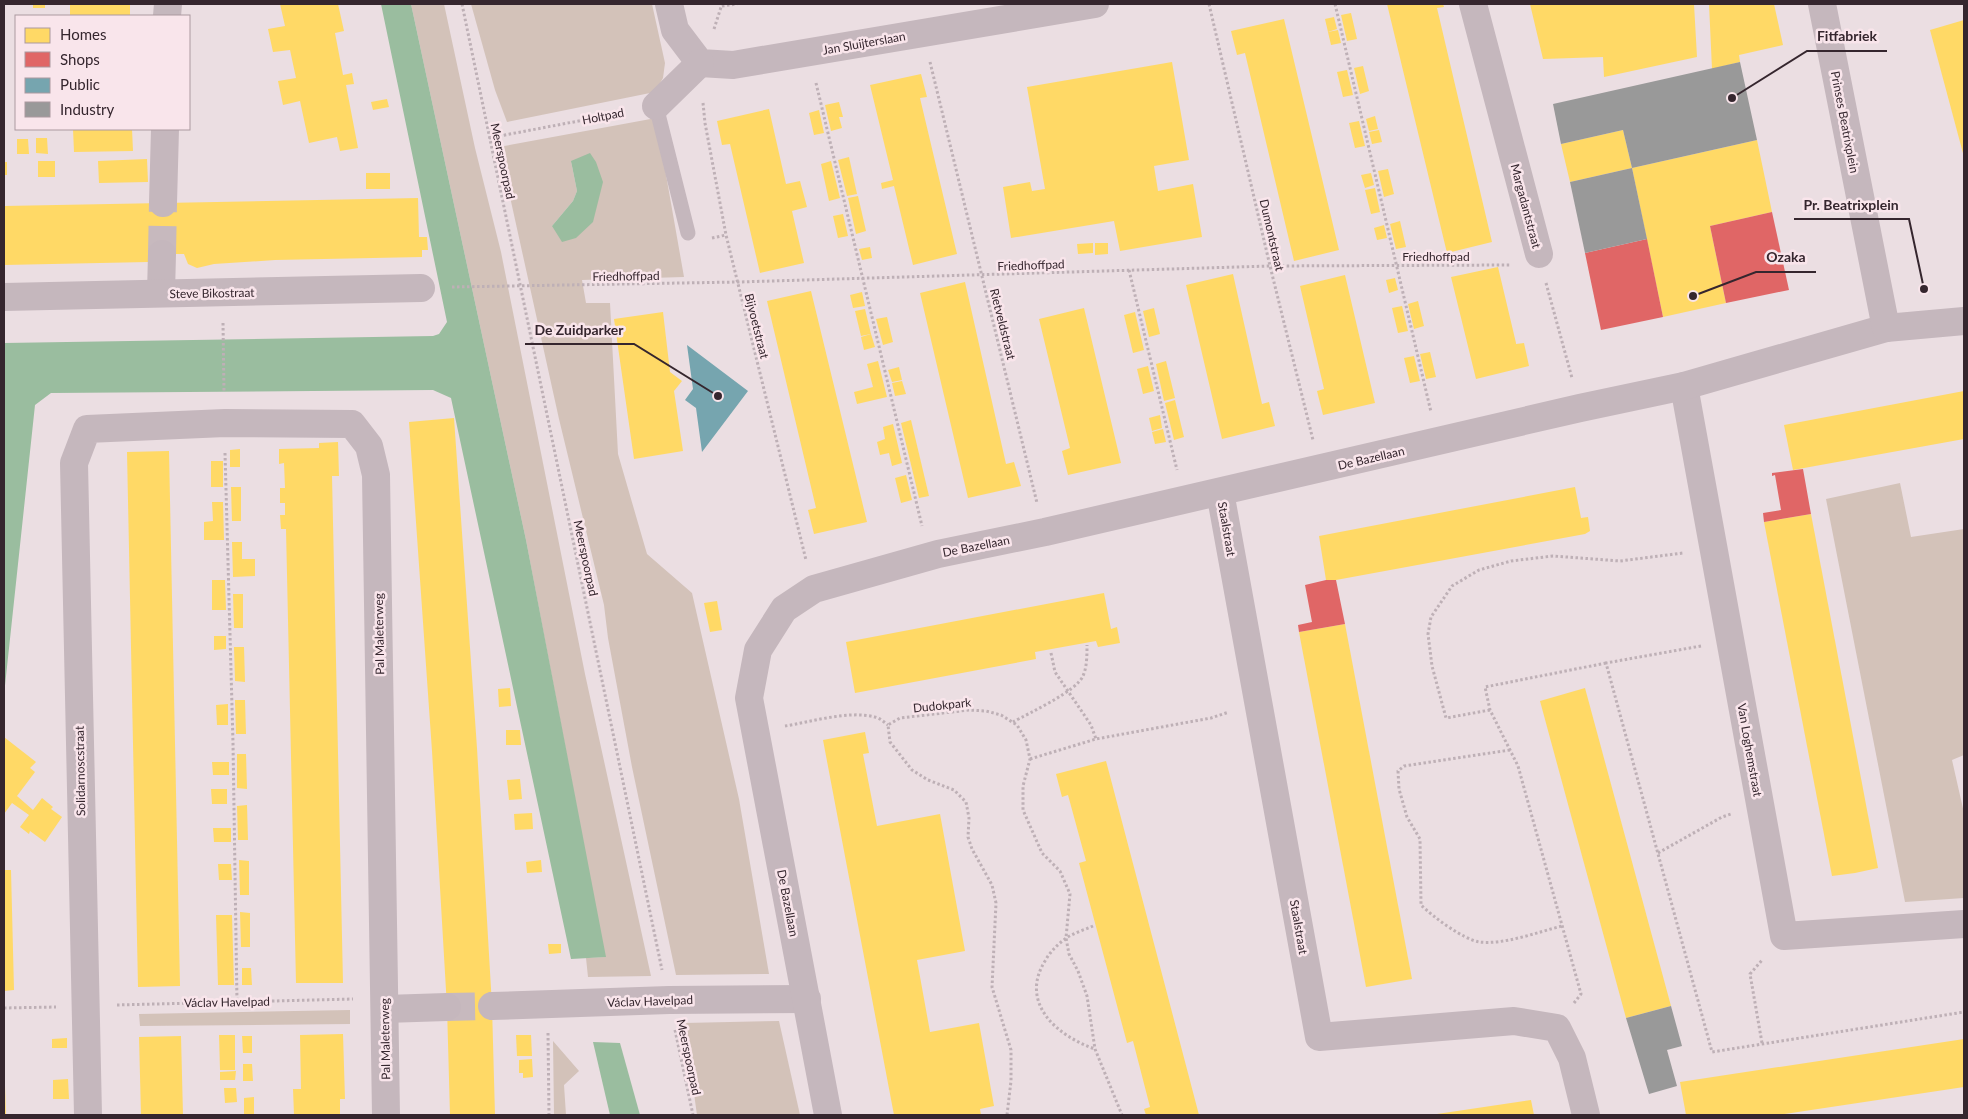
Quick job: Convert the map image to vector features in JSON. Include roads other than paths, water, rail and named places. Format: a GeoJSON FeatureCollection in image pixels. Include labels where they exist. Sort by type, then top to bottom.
{"type":"FeatureCollection","features":[{"type":"Feature","properties":{"kind":"street"},"geometry":{"type":"LineString","coordinates":[[656,106],[700,63],[675,30],[669,4]]}},
{"type":"Feature","properties":{"kind":"street","name":"Jan Sluijterslaan"},"geometry":{"type":"LineString","coordinates":[[700,63],[733,65],[1095,4]]}},
{"type":"Feature","properties":{"kind":"street","name":"Margadantstraat"},"geometry":{"type":"LineString","coordinates":[[1473,4],[1540,259]]}},
{"type":"Feature","properties":{"kind":"street","name":"Prinses Beatrixplein"},"geometry":{"type":"LineString","coordinates":[[1822,4],[1886,328]]}},
{"type":"Feature","properties":{"kind":"street"},"geometry":{"type":"LineString","coordinates":[[163,203],[165,130]]}},
{"type":"Feature","properties":{"kind":"street"},"geometry":{"type":"LineString","coordinates":[[161,293],[162,254]]}},
{"type":"Feature","properties":{"kind":"street","name":"Steve Bikostraat"},"geometry":{"type":"LineString","coordinates":[[4,297],[421,288]]}},
{"type":"Feature","properties":{"kind":"street"},"geometry":{"type":"LineString","coordinates":[[1684,386],[1886,328],[1964,322]]}},
{"type":"Feature","properties":{"kind":"street","name":"De Bazellaan"},"geometry":{"type":"LineString","coordinates":[[828,1115],[749,698],[758,650],[784,609],[814,589],[930,556],[1045,532],[1580,408],[1684,386]]}},
{"type":"Feature","properties":{"kind":"street","name":"Van Loghemstraat"},"geometry":{"type":"LineString","coordinates":[[1684,386],[1784,936],[1964,924]]}},
{"type":"Feature","properties":{"kind":"street","name":"Pal Maleterweg"},"geometry":{"type":"LineString","coordinates":[[87,429],[224,415],[352,424],[369,446],[376,475],[386,1115]]}},
{"type":"Feature","properties":{"kind":"street","name":"Solidarnoscstraat"},"geometry":{"type":"LineString","coordinates":[[87,429],[74,462],[88,1115]]}},
{"type":"Feature","properties":{"kind":"street","name":"Staalstraat"},"geometry":{"type":"LineString","coordinates":[[1220,492],[1319,1037],[1514,1021],[1557,1028],[1572,1058],[1586,1115]]}},
{"type":"Feature","properties":{"kind":"street","name":"Václav Havelpad"},"geometry":{"type":"LineString","coordinates":[[492,1006],[669,1000],[807,999]]}},
{"type":"Feature","properties":{"kind":"street"},"geometry":{"type":"LineString","coordinates":[[384,1009],[447,1007]]}},
{"type":"Feature","properties":{"kind":"lane"},"geometry":{"type":"LineString","coordinates":[[656,106],[688,233]]}},
{"type":"Feature","properties":{"kind":"tunnel"},"geometry":{"type":"LineString","coordinates":[[162,254],[163,203]]}},
{"type":"Feature","properties":{"kind":"tunnel"},"geometry":{"type":"LineString","coordinates":[[447,1007],[492,1006]]}},
{"type":"Feature","properties":{"kind":"place","name":"Fitfabriek"},"geometry":{"type":"Point","coordinates":[1732,98]}},
{"type":"Feature","properties":{"kind":"place","name":"Pr. Beatrixplein"},"geometry":{"type":"Point","coordinates":[1924,289]}},
{"type":"Feature","properties":{"kind":"place","name":"Ozaka"},"geometry":{"type":"Point","coordinates":[1693,296]}},
{"type":"Feature","properties":{"kind":"place","name":"De Zuidparker"},"geometry":{"type":"Point","coordinates":[718,396]}}]}
